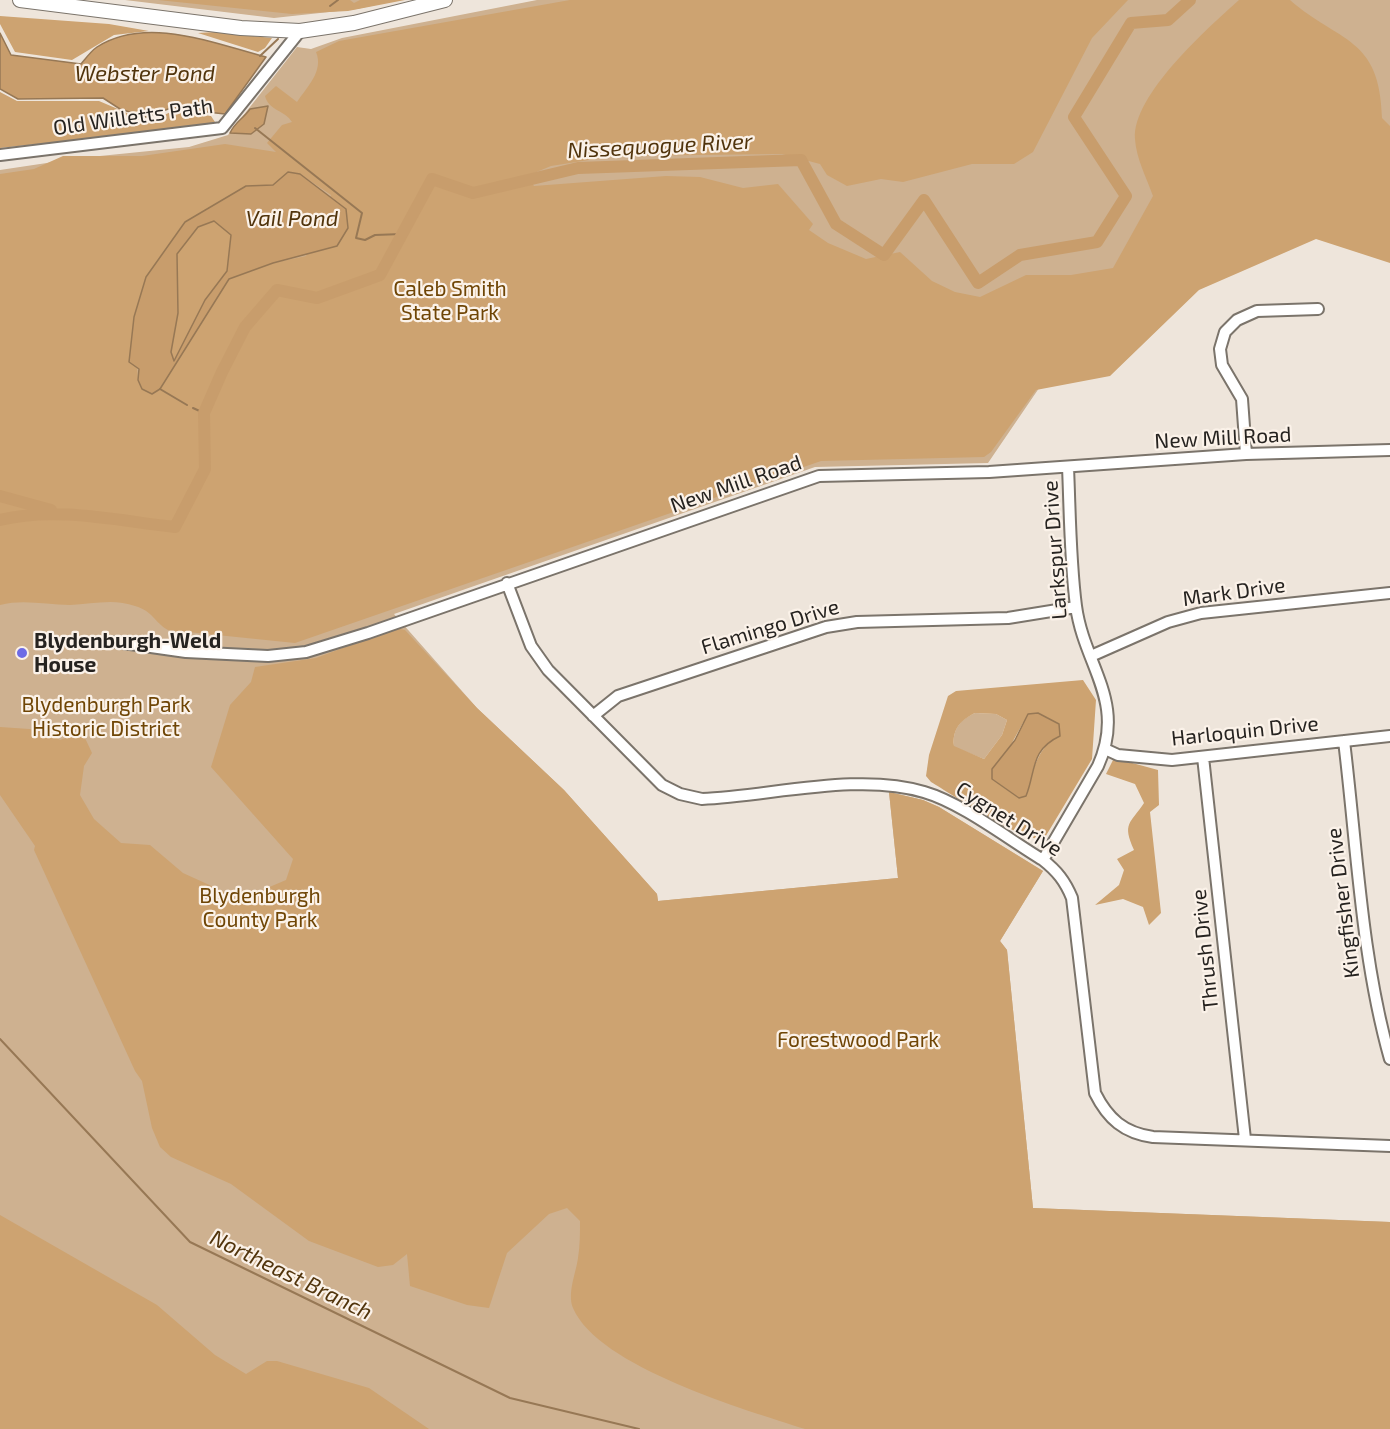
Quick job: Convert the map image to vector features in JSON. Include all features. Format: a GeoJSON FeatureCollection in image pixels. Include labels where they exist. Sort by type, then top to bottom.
{"type":"FeatureCollection","features":[{"type":"Feature","properties":{"kind":"main road"},"geometry":{"type":"LineString","coordinates":[[20,0],[241,28],[300,32],[354,23],[445,0]]}},
{"type":"Feature","properties":{"kind":"street","name":"Old Willetts Path"},"geometry":{"type":"LineString","coordinates":[[0,155],[222,128],[300,32]]}},
{"type":"Feature","properties":{"kind":"street"},"geometry":{"type":"LineString","coordinates":[[1246,454],[1242,399],[1222,365],[1220,349],[1225,332],[1237,320],[1257,311],[1318,309]]}},
{"type":"Feature","properties":{"kind":"street","name":"New Mill Road"},"geometry":{"type":"LineString","coordinates":[[116,642],[186,652],[268,657],[306,652],[368,633],[819,476],[989,472],[1246,454],[1390,450]]}},
{"type":"Feature","properties":{"kind":"street","name":"Larkspur Drive"},"geometry":{"type":"LineString","coordinates":[[1043,860],[1106,749],[1107,701],[1076,607],[1068,467]]}},
{"type":"Feature","properties":{"kind":"street","name":"Cygnet Drive"},"geometry":{"type":"LineString","coordinates":[[507,583],[531,645],[548,670],[662,786],[680,794],[702,799],[866,785],[907,788],[943,800],[1043,860],[1066,883],[1072,898],[1092,1076],[1103,1109],[1115,1123],[1134,1134],[1153,1137],[1390,1146]]}},
{"type":"Feature","properties":{"kind":"street","name":"Mark Drive"},"geometry":{"type":"LineString","coordinates":[[1091,656],[1168,622],[1201,613],[1390,593]]}},
{"type":"Feature","properties":{"kind":"street","name":"Flamingo Drive"},"geometry":{"type":"LineString","coordinates":[[593,716],[618,696],[826,627],[857,622],[1008,618],[1076,607]]}},
{"type":"Feature","properties":{"kind":"street","name":"Harloquin Drive"},"geometry":{"type":"LineString","coordinates":[[1106,749],[1118,755],[1172,760],[1390,736]]}},
{"type":"Feature","properties":{"kind":"street","name":"Kingfisher Drive"},"geometry":{"type":"LineString","coordinates":[[1344,741],[1368,960],[1378,1016],[1390,1059]]}},
{"type":"Feature","properties":{"kind":"street","name":"Thrush Drive"},"geometry":{"type":"LineString","coordinates":[[1203,757],[1245,1139]]}},
{"type":"Feature","properties":{"kind":"green space"},"geometry":{"type":"Polygon","coordinates":[[[125,0],[398,0],[357,9],[274,18],[125,0]]]}},
{"type":"Feature","properties":{"kind":"green space"},"geometry":{"type":"Polygon","coordinates":[[[158,0],[350,0],[354,3],[360,0],[405,0],[348,11],[292,14],[158,0]]]}},
{"type":"Feature","properties":{"kind":"green space"},"geometry":{"type":"Polygon","coordinates":[[[537,0],[1390,0],[1390,155],[1189,168],[988,463],[815,467],[394,614],[477,708],[564,790],[657,894],[658,901],[898,878],[889,792],[923,800],[939,807],[1043,871],[1000,941],[1007,950],[1033,1208],[1390,1222],[1390,1429],[0,1429],[0,170],[80,158],[189,147],[228,135],[297,47],[311,49],[342,38],[537,0]]]}},
{"type":"Feature","properties":{"kind":"green space","name":"Caleb Smith State Park"},"geometry":{"type":"Polygon","coordinates":[[[570,0],[1128,0],[1092,38],[1033,152],[1014,164],[972,164],[903,182],[881,179],[847,186],[827,175],[820,164],[782,154],[614,156],[551,166],[527,176],[534,186],[666,176],[700,177],[743,188],[778,184],[813,224],[809,230],[828,243],[866,259],[900,252],[932,281],[955,292],[980,297],[1026,275],[1071,275],[1113,268],[1153,196],[1140,161],[1135,139],[1137,122],[1158,83],[1209,27],[1239,0],[1290,0],[1354,44],[1374,71],[1382,118],[1390,126],[1390,263],[1316,239],[1199,290],[1110,376],[1036,390],[991,452],[984,457],[821,461],[295,643],[168,630],[141,608],[119,602],[70,605],[18,602],[0,605],[0,174],[34,169],[63,156],[142,156],[225,144],[276,152],[267,143],[282,125],[292,122],[273,108],[265,96],[276,86],[297,102],[310,85],[316,72],[318,59],[316,52],[339,41],[570,0]],[[288,172],[273,185],[261,186],[185,222],[146,277],[134,317],[138,380],[159,390],[229,279],[273,263],[306,256],[331,195],[300,174],[288,172]]]}},
{"type":"Feature","properties":{"kind":"green space"},"geometry":{"type":"Polygon","coordinates":[[[0,16],[109,24],[149,31],[114,35],[72,60],[15,52],[0,24],[0,16]]]}},
{"type":"Feature","properties":{"kind":"green space"},"geometry":{"type":"Polygon","coordinates":[[[215,32],[272,38],[265,48],[258,52],[198,33],[215,32]]]}},
{"type":"Feature","properties":{"kind":"green space"},"geometry":{"type":"Polygon","coordinates":[[[0,92],[17,101],[99,101],[139,118],[153,120],[173,111],[211,116],[215,122],[188,128],[0,148],[0,92]]]}},
{"type":"Feature","properties":{"kind":"green space"},"geometry":{"type":"Polygon","coordinates":[[[214,221],[231,235],[227,271],[205,300],[174,361],[171,352],[178,313],[177,254],[198,227],[214,221]]]}},
{"type":"Feature","properties":{"kind":"green space","name":"Blydenburgh County Park"},"geometry":{"type":"Polygon","coordinates":[[[396,628],[405,630],[477,708],[564,790],[657,894],[658,901],[898,878],[889,792],[923,800],[939,807],[1043,871],[1000,941],[1007,950],[1033,1208],[1390,1222],[1390,1429],[805,1429],[676,1384],[612,1349],[588,1329],[571,1302],[579,1249],[580,1221],[567,1208],[549,1214],[507,1253],[489,1308],[467,1305],[410,1286],[407,1254],[393,1265],[378,1267],[309,1241],[231,1184],[171,1157],[160,1147],[152,1128],[142,1081],[135,1071],[34,850],[35,846],[0,795],[0,727],[44,730],[60,740],[74,735],[85,738],[92,753],[84,766],[80,795],[94,819],[121,843],[150,845],[183,873],[227,893],[260,891],[286,880],[293,859],[211,767],[230,705],[251,682],[255,667],[316,658],[396,628]]]}},
{"type":"Feature","properties":{"kind":"green space"},"geometry":{"type":"Polygon","coordinates":[[[1083,680],[1096,700],[1092,759],[1044,839],[1034,838],[1004,826],[931,782],[926,776],[929,755],[948,696],[956,691],[1083,680]],[[975,713],[958,726],[954,735],[954,746],[984,759],[1002,735],[1007,720],[996,714],[975,713]],[[1047,717],[1023,723],[992,779],[1019,798],[1028,784],[1041,753],[1053,739],[1052,721],[1047,717]]]}},
{"type":"Feature","properties":{"kind":"green space"},"geometry":{"type":"Polygon","coordinates":[[[975,713],[996,714],[1007,720],[1002,735],[984,759],[954,747],[954,735],[958,726],[975,713]]]}},
{"type":"Feature","properties":{"kind":"green space"},"geometry":{"type":"Polygon","coordinates":[[[1114,758],[1158,770],[1159,805],[1150,812],[1161,913],[1149,925],[1143,907],[1123,899],[1095,905],[1119,885],[1124,870],[1117,859],[1134,850],[1130,841],[1129,824],[1144,803],[1135,784],[1106,774],[1114,758]]]}},
{"type":"Feature","properties":{"kind":"green space"},"geometry":{"type":"Polygon","coordinates":[[[0,1215],[157,1305],[215,1355],[246,1374],[267,1361],[277,1361],[369,1388],[429,1429],[0,1429],[0,1215]]]}},
{"type":"Feature","properties":{"kind":"water","name":"Webster Pond"},"geometry":{"type":"Polygon","coordinates":[[[0,33],[11,55],[81,64],[97,47],[117,38],[137,33],[181,35],[266,57],[225,114],[171,108],[146,117],[120,109],[103,98],[18,99],[0,89],[0,33]]]}},
{"type":"Feature","properties":{"kind":"water"},"geometry":{"type":"Polygon","coordinates":[[[268,106],[264,124],[251,134],[230,133],[250,109],[268,106]]]}},
{"type":"Feature","properties":{"kind":"water","name":"Vail Pond"},"geometry":{"type":"Polygon","coordinates":[[[288,172],[300,174],[346,209],[348,228],[337,246],[273,263],[229,279],[160,389],[152,394],[142,389],[138,380],[139,369],[129,362],[134,317],[146,277],[185,222],[246,186],[273,185],[288,172]],[[214,221],[198,227],[177,254],[178,313],[171,352],[174,361],[205,300],[227,271],[231,235],[214,221]]]}},
{"type":"Feature","properties":{"kind":"water"},"geometry":{"type":"Polygon","coordinates":[[[1038,713],[1059,724],[1060,736],[1043,748],[1036,762],[1026,796],[1019,798],[992,779],[992,769],[1015,740],[1028,714],[1038,713]]]}},
{"type":"Feature","properties":{"kind":"waterway"},"geometry":{"type":"LineString","coordinates":[[330,6],[338,0]]}},
{"type":"Feature","properties":{"kind":"waterway","name":"Nissequogue River"},"geometry":{"type":"LineString","coordinates":[[0,520],[21,516],[65,514],[175,527],[205,469],[204,413],[245,327],[277,290],[317,298],[380,275],[432,179],[473,193],[578,168],[801,160],[836,224],[884,255],[924,200],[978,283],[1020,255],[1097,242],[1126,196],[1074,117],[1131,23],[1168,20],[1190,0]]}},
{"type":"Feature","properties":{"kind":"waterway"},"geometry":{"type":"LineString","coordinates":[[260,56],[278,39]]}},
{"type":"Feature","properties":{"kind":"waterway"},"geometry":{"type":"LineString","coordinates":[[255,128],[362,213],[356,238],[365,240],[375,235],[402,234]]}},
{"type":"Feature","properties":{"kind":"waterway"},"geometry":{"type":"LineString","coordinates":[[160,389],[187,405]]}},
{"type":"Feature","properties":{"kind":"waterway"},"geometry":{"type":"LineString","coordinates":[[193,408],[204,413]]}},
{"type":"Feature","properties":{"kind":"waterway"},"geometry":{"type":"LineString","coordinates":[[0,496],[51,510]]}},
{"type":"Feature","properties":{"kind":"waterway","name":"Northeast Branch"},"geometry":{"type":"LineString","coordinates":[[0,1039],[190,1242],[510,1398],[639,1429]]}},
{"type":"Feature","properties":{"kind":"place","name":"Blydenburgh-Weld House"},"geometry":{"type":"Point","coordinates":[22,653]}},
{"type":"Feature","properties":{"kind":"park label","name":"Blydenburgh Park Historic District"},"geometry":{"type":"Point","coordinates":[106,717]}},
{"type":"Feature","properties":{"kind":"park label","name":"Forestwood Park"},"geometry":{"type":"Point","coordinates":[858,1040]}}]}
